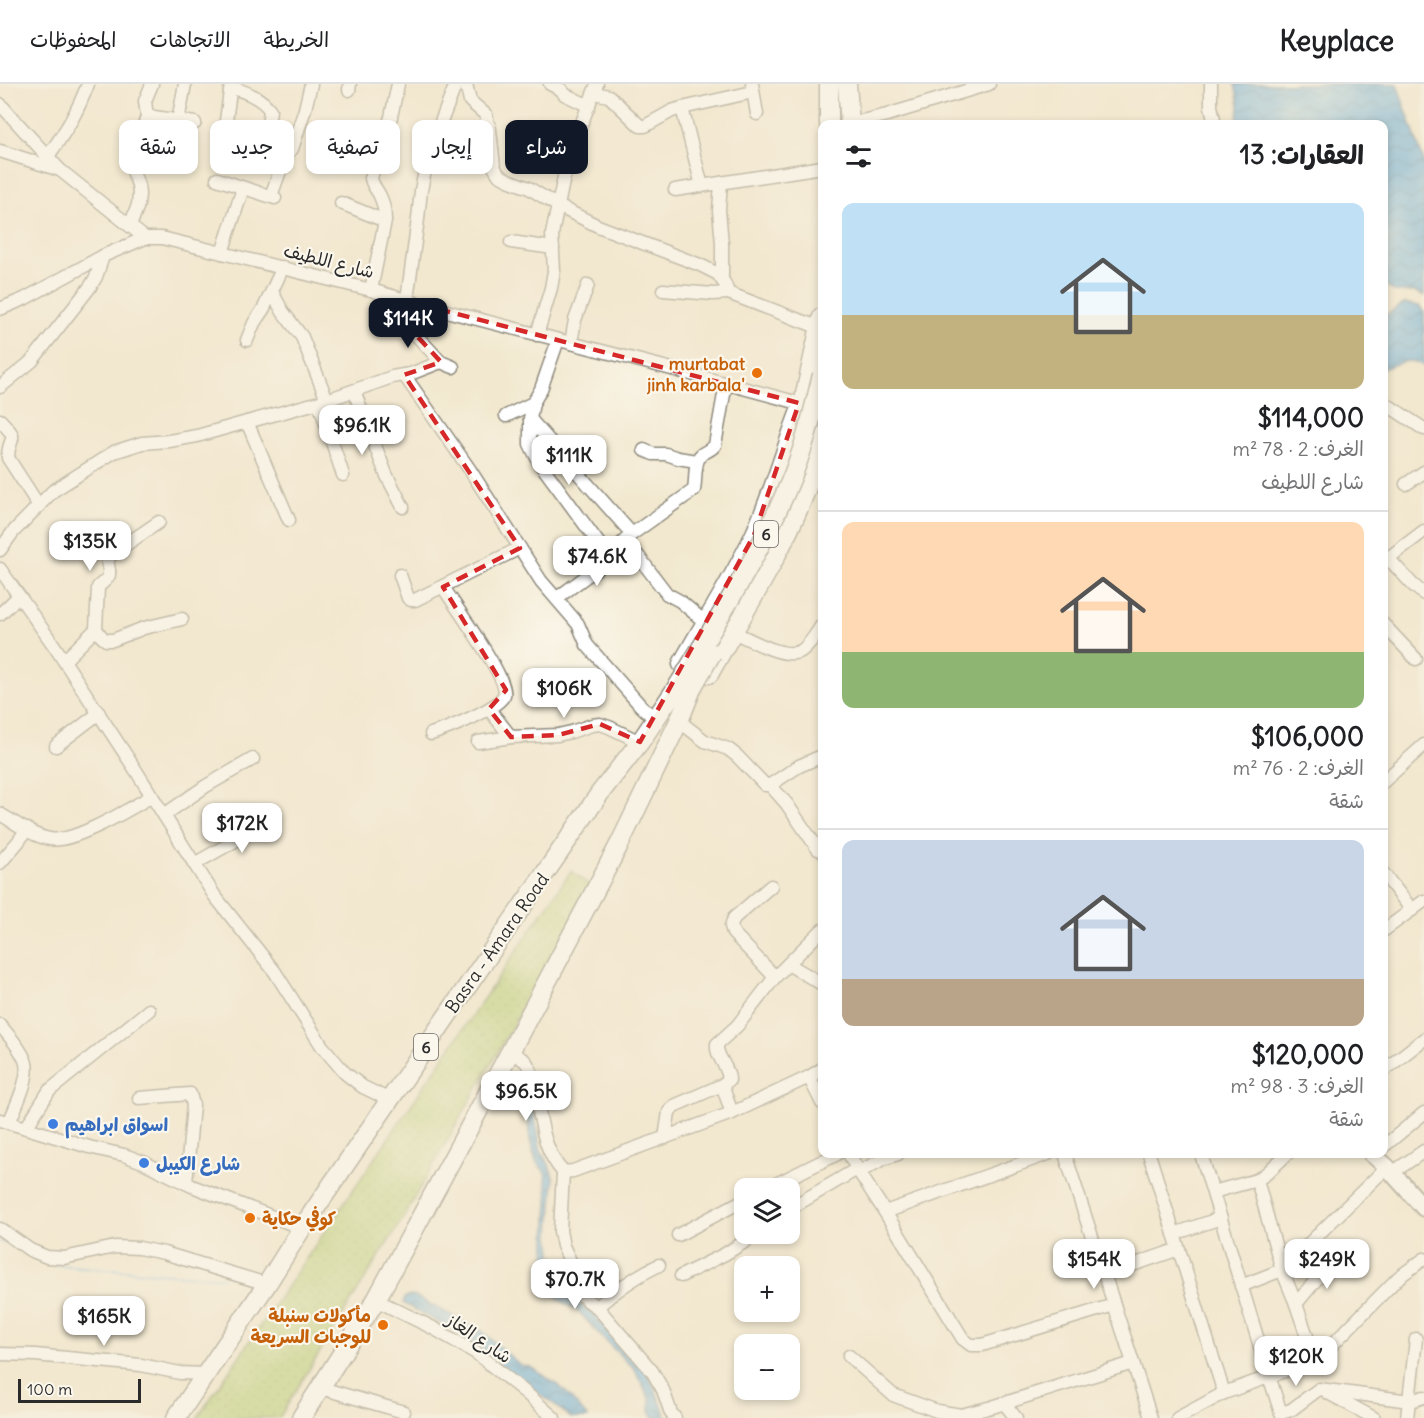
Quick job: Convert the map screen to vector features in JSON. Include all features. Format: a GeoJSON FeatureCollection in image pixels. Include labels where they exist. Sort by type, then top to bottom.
{"type":"FeatureCollection","features":[{"type":"Feature","properties":{"kind":"highway"},"geometry":{"type":"LineString","coordinates":[[829,84],[829,120]]}},
{"type":"Feature","properties":{"kind":"highway"},"geometry":{"type":"LineString","coordinates":[[838,84],[855,120]]}},
{"type":"Feature","properties":{"kind":"highway"},"geometry":{"type":"LineString","coordinates":[[848,84],[855,120]]}},
{"type":"Feature","properties":{"kind":"highway"},"geometry":{"type":"LineString","coordinates":[[855,84],[856,120]]}},
{"type":"Feature","properties":{"kind":"highway"},"geometry":{"type":"LineString","coordinates":[[655,719],[657,705],[725,592],[754,535],[806,400],[818,345]]}},
{"type":"Feature","properties":{"kind":"highway","name":"6"},"geometry":{"type":"LineString","coordinates":[[301,1418],[376,1300],[620,843],[679,721],[687,683],[780,506],[801,454],[818,390]]}},
{"type":"Feature","properties":{"kind":"highway","name":"6"},"geometry":{"type":"LineString","coordinates":[[687,683],[776,539],[800,485],[818,431]]}},
{"type":"Feature","properties":{"kind":"highway"},"geometry":{"type":"LineString","coordinates":[[679,721],[773,563],[804,497],[818,449]]}},
{"type":"Feature","properties":{"kind":"highway","name":"Basra - Amara Road"},"geometry":{"type":"LineString","coordinates":[[176,1418],[267,1284],[302,1227],[600,794],[655,719],[687,683]]}},
{"type":"Feature","properties":{"kind":"main road"},"geometry":{"type":"LineString","coordinates":[[806,400],[807,420],[818,419]]}},
{"type":"Feature","properties":{"kind":"main road"},"geometry":{"type":"LineString","coordinates":[[1381,1158],[1422,1201]]}},
{"type":"Feature","properties":{"kind":"street"},"geometry":{"type":"LineString","coordinates":[[48,156],[69,126],[88,84]]}},
{"type":"Feature","properties":{"kind":"street"},"geometry":{"type":"LineString","coordinates":[[130,226],[138,205],[139,194],[132,162],[147,116],[146,100],[152,84]]}},
{"type":"Feature","properties":{"kind":"street"},"geometry":{"type":"LineString","coordinates":[[178,120],[185,84]]}},
{"type":"Feature","properties":{"kind":"street"},"geometry":{"type":"LineString","coordinates":[[294,143],[311,84]]}},
{"type":"Feature","properties":{"kind":"street"},"geometry":{"type":"LineString","coordinates":[[371,290],[385,212],[371,178],[391,117],[398,84]]}},
{"type":"Feature","properties":{"kind":"street"},"geometry":{"type":"LineString","coordinates":[[407,300],[421,190],[429,152],[456,84]]}},
{"type":"Feature","properties":{"kind":"street"},"geometry":{"type":"LineString","coordinates":[[466,84],[470,100],[486,115],[494,167],[499,175],[529,188],[558,207],[718,274],[728,293]]}},
{"type":"Feature","properties":{"kind":"street"},"geometry":{"type":"LineString","coordinates":[[550,84],[562,90],[564,94],[589,106]]}},
{"type":"Feature","properties":{"kind":"street"},"geometry":{"type":"LineString","coordinates":[[867,120],[989,84]]}},
{"type":"Feature","properties":{"kind":"street"},"geometry":{"type":"LineString","coordinates":[[1210,84],[1214,120]]}},
{"type":"Feature","properties":{"kind":"street"},"geometry":{"type":"LineString","coordinates":[[226,120],[231,85],[252,94],[267,105],[270,110],[269,120]]}},
{"type":"Feature","properties":{"kind":"street"},"geometry":{"type":"LineString","coordinates":[[537,335],[547,305],[554,271],[552,234],[568,158],[596,88],[609,96],[640,126],[645,126],[672,111],[753,88],[757,114]]}},
{"type":"Feature","properties":{"kind":"street"},"geometry":{"type":"LineString","coordinates":[[0,104],[60,170],[145,238]]}},
{"type":"Feature","properties":{"kind":"street"},"geometry":{"type":"LineString","coordinates":[[682,108],[702,186]]}},
{"type":"Feature","properties":{"kind":"street"},"geometry":{"type":"LineString","coordinates":[[147,116],[172,120]]}},
{"type":"Feature","properties":{"kind":"street"},"geometry":{"type":"LineString","coordinates":[[0,151],[60,170]]}},
{"type":"Feature","properties":{"kind":"street"},"geometry":{"type":"LineString","coordinates":[[675,190],[818,168]]}},
{"type":"Feature","properties":{"kind":"street"},"geometry":{"type":"LineString","coordinates":[[217,179],[273,197],[280,174]]}},
{"type":"Feature","properties":{"kind":"street"},"geometry":{"type":"LineString","coordinates":[[721,183],[718,210],[722,244],[722,280]]}},
{"type":"Feature","properties":{"kind":"street"},"geometry":{"type":"LineString","coordinates":[[222,253],[243,188]]}},
{"type":"Feature","properties":{"kind":"street"},"geometry":{"type":"LineString","coordinates":[[340,203],[385,221]]}},
{"type":"Feature","properties":{"kind":"street","name":"شارع اللطيف"},"geometry":{"type":"LineString","coordinates":[[0,309],[24,299],[103,256],[145,238],[162,238],[283,267],[726,383],[806,400]]}},
{"type":"Feature","properties":{"kind":"street"},"geometry":{"type":"LineString","coordinates":[[511,242],[553,248]]}},
{"type":"Feature","properties":{"kind":"street"},"geometry":{"type":"LineString","coordinates":[[0,387],[32,361],[90,287],[96,278],[103,256]]}},
{"type":"Feature","properties":{"kind":"street"},"geometry":{"type":"LineString","coordinates":[[247,339],[283,267]]}},
{"type":"Feature","properties":{"kind":"street"},"geometry":{"type":"LineString","coordinates":[[571,344],[576,320],[588,285]]}},
{"type":"Feature","properties":{"kind":"street"},"geometry":{"type":"LineString","coordinates":[[663,290],[728,293],[818,335]]}},
{"type":"Feature","properties":{"kind":"street"},"geometry":{"type":"LineString","coordinates":[[272,292],[283,312],[302,336],[343,475]]}},
{"type":"Feature","properties":{"kind":"street"},"geometry":{"type":"LineString","coordinates":[[0,550],[13,532],[53,491],[114,452],[142,443],[197,436],[323,401],[392,377],[447,364],[416,335],[419,304]]}},
{"type":"Feature","properties":{"kind":"street"},"geometry":{"type":"LineString","coordinates":[[558,340],[541,389],[533,403],[530,419],[530,444],[539,462],[608,556]]}},
{"type":"Feature","properties":{"kind":"street"},"geometry":{"type":"LineString","coordinates":[[404,375],[470,470],[541,581],[578,624],[587,645],[655,719]]}},
{"type":"Feature","properties":{"kind":"street"},"geometry":{"type":"LineString","coordinates":[[557,598],[607,561],[608,556],[629,537],[694,490],[696,461],[700,455],[715,445],[726,383]]}},
{"type":"Feature","properties":{"kind":"street"},"geometry":{"type":"LineString","coordinates":[[354,391],[386,474],[403,507]]}},
{"type":"Feature","properties":{"kind":"street"},"geometry":{"type":"LineString","coordinates":[[506,416],[533,403]]}},
{"type":"Feature","properties":{"kind":"street"},"geometry":{"type":"LineString","coordinates":[[1388,405],[1424,429]]}},
{"type":"Feature","properties":{"kind":"street"},"geometry":{"type":"LineString","coordinates":[[530,419],[629,537],[667,594],[680,601],[706,623]]}},
{"type":"Feature","properties":{"kind":"street"},"geometry":{"type":"LineString","coordinates":[[0,420],[13,436],[8,458],[39,506]]}},
{"type":"Feature","properties":{"kind":"street"},"geometry":{"type":"LineString","coordinates":[[247,422],[289,520]]}},
{"type":"Feature","properties":{"kind":"street"},"geometry":{"type":"LineString","coordinates":[[644,450],[653,454],[666,454],[696,461]]}},
{"type":"Feature","properties":{"kind":"street"},"geometry":{"type":"LineString","coordinates":[[1406,484],[1424,472]]}},
{"type":"Feature","properties":{"kind":"street"},"geometry":{"type":"LineString","coordinates":[[159,522],[108,559],[109,574],[98,587],[96,629],[106,640],[113,640],[144,628],[182,619]]}},
{"type":"Feature","properties":{"kind":"street"},"geometry":{"type":"LineString","coordinates":[[1388,558],[1424,531]]}},
{"type":"Feature","properties":{"kind":"street"},"geometry":{"type":"LineString","coordinates":[[400,575],[408,598],[416,600],[520,548]]}},
{"type":"Feature","properties":{"kind":"street"},"geometry":{"type":"LineString","coordinates":[[1388,562],[1424,594]]}},
{"type":"Feature","properties":{"kind":"street"},"geometry":{"type":"LineString","coordinates":[[0,569],[99,713],[214,895],[275,972],[322,1046],[345,1073],[363,1087],[390,1100]]}},
{"type":"Feature","properties":{"kind":"street"},"geometry":{"type":"LineString","coordinates":[[431,734],[489,709],[502,698],[505,692],[505,687],[491,660],[443,587]]}},
{"type":"Feature","properties":{"kind":"street"},"geometry":{"type":"LineString","coordinates":[[0,614],[19,596]]}},
{"type":"Feature","properties":{"kind":"street"},"geometry":{"type":"LineString","coordinates":[[64,661],[96,629]]}},
{"type":"Feature","properties":{"kind":"street"},"geometry":{"type":"LineString","coordinates":[[1388,629],[1416,659]]}},
{"type":"Feature","properties":{"kind":"street"},"geometry":{"type":"LineString","coordinates":[[733,632],[789,654],[800,651],[808,645],[818,631]]}},
{"type":"Feature","properties":{"kind":"street"},"geometry":{"type":"LineString","coordinates":[[489,709],[511,737]]}},
{"type":"Feature","properties":{"kind":"street"},"geometry":{"type":"LineString","coordinates":[[56,746],[99,713]]}},
{"type":"Feature","properties":{"kind":"street"},"geometry":{"type":"LineString","coordinates":[[679,721],[705,741],[728,749],[765,785],[770,785],[799,766],[818,758]]}},
{"type":"Feature","properties":{"kind":"street"},"geometry":{"type":"LineString","coordinates":[[478,742],[511,737],[558,735],[600,724],[640,741]]}},
{"type":"Feature","properties":{"kind":"street"},"geometry":{"type":"LineString","coordinates":[[1388,778],[1424,745]]}},
{"type":"Feature","properties":{"kind":"street"},"geometry":{"type":"LineString","coordinates":[[164,815],[206,786],[253,759]]}},
{"type":"Feature","properties":{"kind":"street"},"geometry":{"type":"LineString","coordinates":[[770,785],[786,803],[818,849]]}},
{"type":"Feature","properties":{"kind":"street"},"geometry":{"type":"LineString","coordinates":[[0,814],[39,837],[62,839],[110,819],[152,796]]}},
{"type":"Feature","properties":{"kind":"street"},"geometry":{"type":"LineString","coordinates":[[194,864],[275,818]]}},
{"type":"Feature","properties":{"kind":"street"},"geometry":{"type":"LineString","coordinates":[[0,863],[27,829]]}},
{"type":"Feature","properties":{"kind":"street"},"geometry":{"type":"LineString","coordinates":[[1388,879],[1412,910]]}},
{"type":"Feature","properties":{"kind":"street"},"geometry":{"type":"LineString","coordinates":[[771,885],[734,918],[731,926],[733,933],[775,977]]}},
{"type":"Feature","properties":{"kind":"street"},"geometry":{"type":"LineString","coordinates":[[1388,927],[1424,901]]}},
{"type":"Feature","properties":{"kind":"street"},"geometry":{"type":"LineString","coordinates":[[665,1138],[669,1112],[674,1106],[729,1080],[729,1073],[716,1050],[717,1044],[737,1026],[775,977],[818,934]]}},
{"type":"Feature","properties":{"kind":"street"},"geometry":{"type":"LineString","coordinates":[[788,964],[818,982]]}},
{"type":"Feature","properties":{"kind":"street"},"geometry":{"type":"LineString","coordinates":[[26,1128],[49,1091],[149,1010]]}},
{"type":"Feature","properties":{"kind":"street"},"geometry":{"type":"LineString","coordinates":[[0,1025],[25,1059],[28,1068],[25,1081],[4,1121],[124,1155],[186,1183],[302,1227]]}},
{"type":"Feature","properties":{"kind":"street"},"geometry":{"type":"LineString","coordinates":[[1388,1067],[1424,1039]]}},
{"type":"Feature","properties":{"kind":"street"},"geometry":{"type":"LineString","coordinates":[[510,1052],[526,1062],[531,1072],[545,1143],[554,1162],[563,1172],[560,1231],[563,1246],[572,1264],[567,1275],[576,1290],[587,1301],[597,1306],[652,1371],[675,1418]]}},
{"type":"Feature","properties":{"kind":"street"},"geometry":{"type":"LineString","coordinates":[[563,1172],[573,1171],[732,1113],[818,1071]]}},
{"type":"Feature","properties":{"kind":"street"},"geometry":{"type":"LineString","coordinates":[[808,1077],[818,1095]]}},
{"type":"Feature","properties":{"kind":"street"},"geometry":{"type":"LineString","coordinates":[[722,1085],[732,1113]]}},
{"type":"Feature","properties":{"kind":"street"},"geometry":{"type":"LineString","coordinates":[[139,1098],[190,1094],[193,1105],[186,1183]]}},
{"type":"Feature","properties":{"kind":"street"},"geometry":{"type":"LineString","coordinates":[[1388,1142],[1424,1113]]}},
{"type":"Feature","properties":{"kind":"street"},"geometry":{"type":"LineString","coordinates":[[1241,1286],[1282,1270],[1390,1170],[1424,1151]]}},
{"type":"Feature","properties":{"kind":"street"},"geometry":{"type":"LineString","coordinates":[[788,1178],[829,1158]]}},
{"type":"Feature","properties":{"kind":"street"},"geometry":{"type":"LineString","coordinates":[[851,1158],[963,1339],[971,1345],[982,1345],[1114,1305]]}},
{"type":"Feature","properties":{"kind":"street"},"geometry":{"type":"LineString","coordinates":[[800,1203],[885,1158]]}},
{"type":"Feature","properties":{"kind":"street"},"geometry":{"type":"LineString","coordinates":[[885,1212],[1037,1158]]}},
{"type":"Feature","properties":{"kind":"street"},"geometry":{"type":"LineString","coordinates":[[1066,1158],[1151,1418]]}},
{"type":"Feature","properties":{"kind":"street"},"geometry":{"type":"LineString","coordinates":[[1150,1158],[1224,1393]]}},
{"type":"Feature","properties":{"kind":"street"},"geometry":{"type":"LineString","coordinates":[[1202,1158],[1281,1413],[1295,1414],[1319,1389]]}},
{"type":"Feature","properties":{"kind":"street"},"geometry":{"type":"LineString","coordinates":[[1213,1192],[1257,1180],[1283,1158]]}},
{"type":"Feature","properties":{"kind":"street"},"geometry":{"type":"LineString","coordinates":[[1257,1180],[1282,1270],[1315,1360]]}},
{"type":"Feature","properties":{"kind":"street"},"geometry":{"type":"LineString","coordinates":[[678,1235],[734,1205]]}},
{"type":"Feature","properties":{"kind":"street"},"geometry":{"type":"LineString","coordinates":[[1174,1234],[1221,1218]]}},
{"type":"Feature","properties":{"kind":"street"},"geometry":{"type":"LineString","coordinates":[[0,1229],[30,1250],[47,1257],[64,1258],[115,1247],[139,1248],[164,1253],[267,1284]]}},
{"type":"Feature","properties":{"kind":"street"},"geometry":{"type":"LineString","coordinates":[[681,1276],[741,1244]]}},
{"type":"Feature","properties":{"kind":"street"},"geometry":{"type":"LineString","coordinates":[[1104,1275],[1179,1250]]}},
{"type":"Feature","properties":{"kind":"street"},"geometry":{"type":"LineString","coordinates":[[1296,1304],[1335,1257]]}},
{"type":"Feature","properties":{"kind":"street"},"geometry":{"type":"LineString","coordinates":[[1178,1418],[1224,1393],[1315,1360],[1399,1277],[1424,1259]]}},
{"type":"Feature","properties":{"kind":"street"},"geometry":{"type":"LineString","coordinates":[[597,1306],[639,1275],[659,1264]]}},
{"type":"Feature","properties":{"kind":"street","name":"شارع الغاز"},"geometry":{"type":"LineString","coordinates":[[376,1300],[434,1328],[476,1353],[554,1418]]}},
{"type":"Feature","properties":{"kind":"street"},"geometry":{"type":"LineString","coordinates":[[1407,1418],[1416,1339]]}},
{"type":"Feature","properties":{"kind":"street"},"geometry":{"type":"LineString","coordinates":[[0,1354],[141,1365],[180,1373],[205,1374]]}},
{"type":"Feature","properties":{"kind":"street"},"geometry":{"type":"LineString","coordinates":[[849,1356],[893,1395],[939,1415],[961,1415],[1133,1363]]}},
{"type":"Feature","properties":{"kind":"street"},"geometry":{"type":"LineString","coordinates":[[321,1388],[404,1412]]}},
{"type":"Feature","properties":{"kind":"street"},"geometry":{"type":"LineString","coordinates":[[1319,1389],[1410,1401],[1424,1397]]}},
{"type":"Feature","properties":{"kind":"street"},"geometry":{"type":"LineString","coordinates":[[1319,1389],[1374,1418]]}},
{"type":"Feature","properties":{"kind":"street"},"geometry":{"type":"LineString","coordinates":[[1004,1403],[1016,1418]]}},
{"type":"Feature","properties":{"kind":"highlighted area"},"geometry":{"type":"Polygon","coordinates":[[[419,304],[799,403],[754,535],[640,742],[600,724],[558,735],[511,737],[489,709],[506,690],[443,587],[520,548],[404,375],[441,362],[416,335],[419,304]]]}},
{"type":"Feature","properties":{"kind":"green space"},"geometry":{"type":"Polygon","coordinates":[[[571,871],[592,887],[403,1218],[279,1418],[197,1418],[571,871]]]}},
{"type":"Feature","properties":{"kind":"water"},"geometry":{"type":"Polygon","coordinates":[[[1235,84],[1397,84],[1424,162],[1424,296],[1416,292],[1395,292],[1388,287],[1388,120],[1237,120],[1238,100],[1235,84]]]}},
{"type":"Feature","properties":{"kind":"water"},"geometry":{"type":"Polygon","coordinates":[[[1405,303],[1419,306],[1424,312],[1424,366],[1409,361],[1388,367],[1388,314],[1405,303]]]}},
{"type":"Feature","properties":{"kind":"water"},"geometry":{"type":"Polygon","coordinates":[[[526,1087],[529,1087],[540,1148],[554,1179],[550,1234],[554,1267],[571,1295],[594,1314],[649,1375],[667,1418],[655,1418],[650,1412],[650,1400],[635,1370],[580,1313],[559,1300],[544,1281],[548,1198],[545,1172],[536,1162],[530,1141],[526,1087]]]}},
{"type":"Feature","properties":{"kind":"water"},"geometry":{"type":"Polygon","coordinates":[[[414,1296],[481,1330],[520,1365],[530,1367],[564,1390],[588,1418],[571,1418],[516,1378],[482,1349],[403,1303],[405,1297],[414,1296]]]}},
{"type":"Feature","properties":{"kind":"waterway"},"geometry":{"type":"LineString","coordinates":[[0,1241],[20,1249]]}},
{"type":"Feature","properties":{"kind":"waterway"},"geometry":{"type":"LineString","coordinates":[[52,1263],[223,1278]]}},
{"type":"Feature","properties":{"kind":"place","name":"murtabat jinh karbala'"},"geometry":{"type":"Point","coordinates":[757,373]}},
{"type":"Feature","properties":{"kind":"place","name":"اسواق ابراهيم"},"geometry":{"type":"Point","coordinates":[53,1124]}},
{"type":"Feature","properties":{"kind":"place","name":"شارع الكيبل"},"geometry":{"type":"Point","coordinates":[144,1163]}},
{"type":"Feature","properties":{"kind":"place","name":"كوفي حكاية"},"geometry":{"type":"Point","coordinates":[250,1218]}},
{"type":"Feature","properties":{"kind":"place","name":"مأكولات سنبلة للوجبات السريعة"},"geometry":{"type":"Point","coordinates":[383,1325]}}]}
